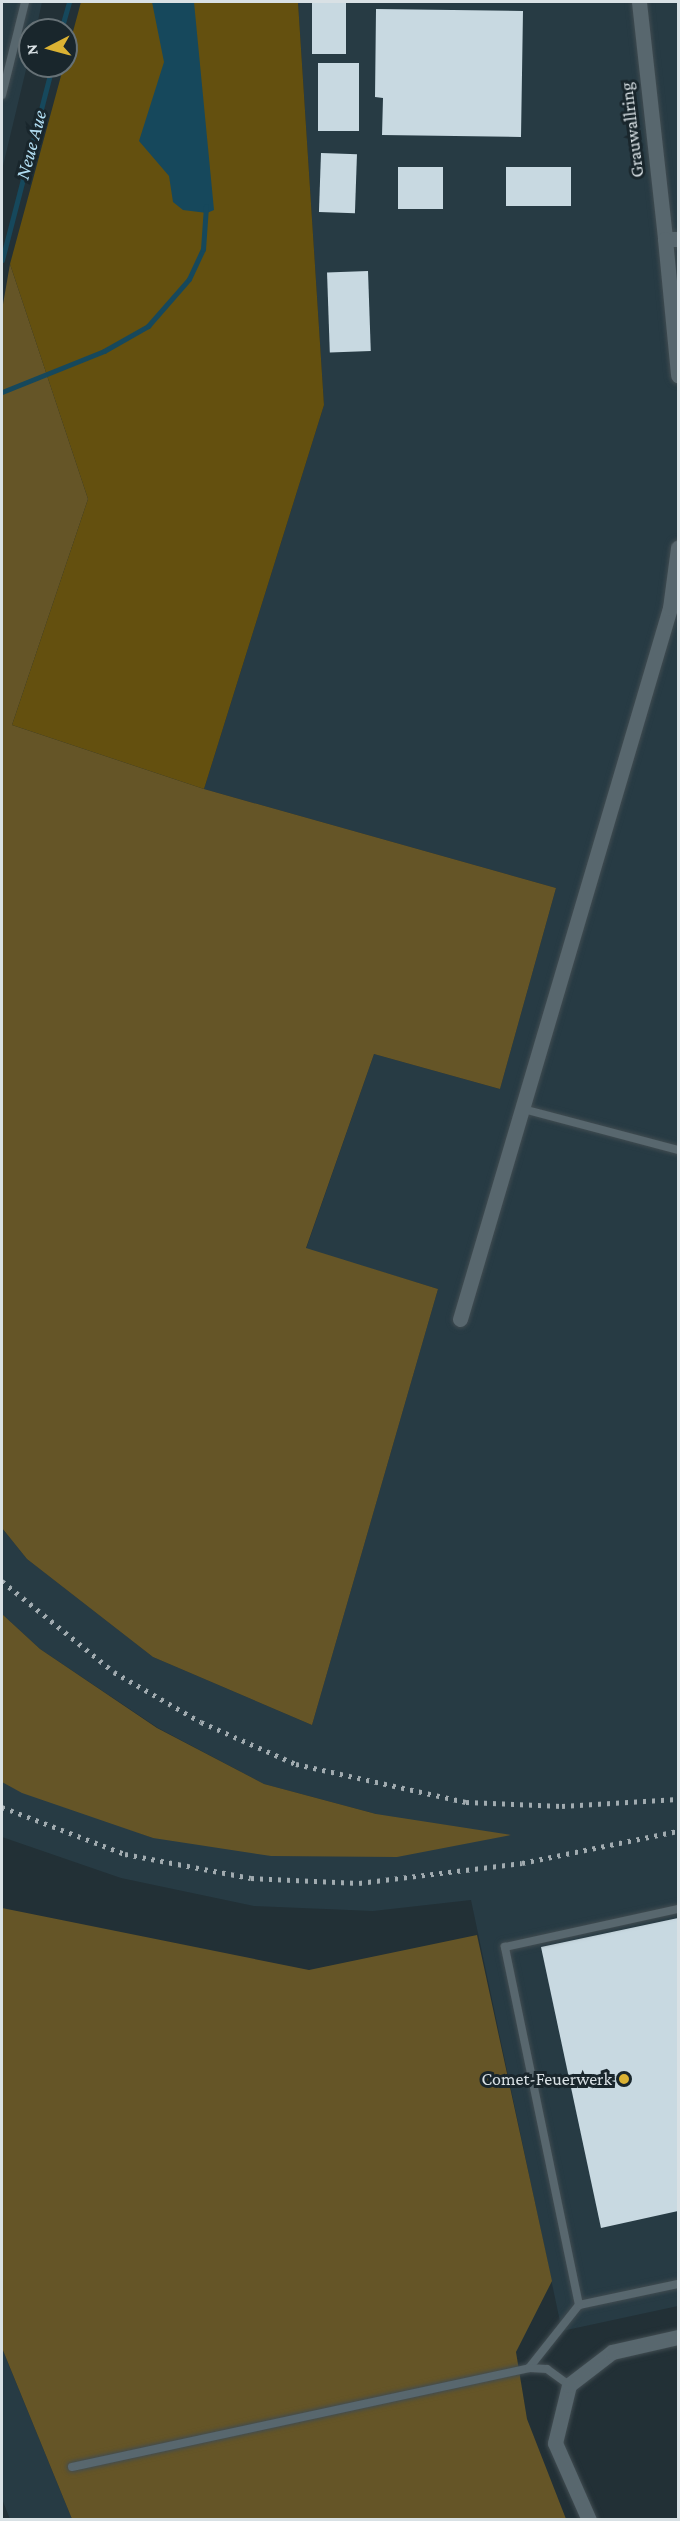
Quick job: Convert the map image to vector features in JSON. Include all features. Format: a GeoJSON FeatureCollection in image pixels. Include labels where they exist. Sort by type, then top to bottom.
{"type":"FeatureCollection","features":[{"type":"Feature","properties":{"kind":"street","name":"Grauwallring"},"geometry":{"type":"LineString","coordinates":[[639,2],[672,239],[678,375]]}},
{"type":"Feature","properties":{"kind":"street"},"geometry":{"type":"LineString","coordinates":[[460,1319],[670,608],[678,548]]}},
{"type":"Feature","properties":{"kind":"street"},"geometry":{"type":"LineString","coordinates":[[589,2520],[555,2443],[569,2385],[612,2352],[678,2337]]}},
{"type":"Feature","properties":{"kind":"lane"},"geometry":{"type":"LineString","coordinates":[[2,95],[25,2]]}},
{"type":"Feature","properties":{"kind":"lane"},"geometry":{"type":"LineString","coordinates":[[523,1109],[678,1150]]}},
{"type":"Feature","properties":{"kind":"lane"},"geometry":{"type":"LineString","coordinates":[[579,2305],[505,1947],[678,1909]]}},
{"type":"Feature","properties":{"kind":"lane"},"geometry":{"type":"LineString","coordinates":[[529,2368],[579,2305],[678,2284]]}},
{"type":"Feature","properties":{"kind":"lane"},"geometry":{"type":"LineString","coordinates":[[72,2467],[529,2368],[547,2369],[569,2385]]}},
{"type":"Feature","properties":{"kind":"shaded area"},"geometry":{"type":"Polygon","coordinates":[[[2,2],[42,2],[39,18],[18,18],[18,78],[24,78],[2,170],[2,2]]]}},
{"type":"Feature","properties":{"kind":"shaded area"},"geometry":{"type":"Polygon","coordinates":[[[81,2],[298,2],[324,405],[204,789],[12,725],[88,499],[10,264],[60,78],[78,78],[77,18],[81,2]]]}},
{"type":"Feature","properties":{"kind":"shaded area"},"geometry":{"type":"Polygon","coordinates":[[[298,2],[678,2],[678,2306],[562,2331],[471,1900],[373,1911],[254,1906],[121,1878],[2,1837],[2,1782],[153,1838],[376,1814],[264,1784],[158,1728],[40,1649],[2,1614],[2,1528],[27,1559],[153,1657],[312,1725],[438,1289],[306,1249],[374,1054],[500,1089],[556,888],[204,789],[324,405],[298,2]]]}},
{"type":"Feature","properties":{"kind":"shaded area"},"geometry":{"type":"Polygon","coordinates":[[[10,264],[88,499],[12,725],[204,789],[556,888],[500,1089],[374,1054],[306,1248],[438,1289],[312,1725],[153,1657],[27,1559],[2,1528],[2,310],[10,264]]]}},
{"type":"Feature","properties":{"kind":"shaded area"},"geometry":{"type":"Polygon","coordinates":[[[2,1614],[40,1649],[157,1728],[264,1784],[376,1814],[511,1835],[397,1857],[271,1856],[153,1838],[22,1793],[2,1782],[2,1614]]]}},
{"type":"Feature","properties":{"kind":"shaded area"},"geometry":{"type":"Polygon","coordinates":[[[2,1908],[309,1970],[477,1935],[552,2281],[516,2352],[527,2419],[566,2519],[72,2519],[2,2348],[2,1908]]]}},
{"type":"Feature","properties":{"kind":"shaded area"},"geometry":{"type":"Polygon","coordinates":[[[2,2348],[72,2519],[10,2519],[2,2499],[2,2348]]]}},
{"type":"Feature","properties":{"kind":"water"},"geometry":{"type":"Polygon","coordinates":[[[152,2],[194,2],[214,210],[207,213],[183,210],[173,202],[169,176],[139,141],[164,62],[152,2]]]}},
{"type":"Feature","properties":{"kind":"building"},"geometry":{"type":"Polygon","coordinates":[[[312,2],[346,2],[346,54],[312,54],[312,2]]]}},
{"type":"Feature","properties":{"kind":"building"},"geometry":{"type":"Polygon","coordinates":[[[376,9],[523,11],[521,137],[382,135],[383,98],[375,97],[376,9]]]}},
{"type":"Feature","properties":{"kind":"building"},"geometry":{"type":"Polygon","coordinates":[[[318,63],[359,63],[359,131],[318,131],[318,63]]]}},
{"type":"Feature","properties":{"kind":"building"},"geometry":{"type":"Polygon","coordinates":[[[321,153],[357,154],[355,213],[319,212],[321,153]]]}},
{"type":"Feature","properties":{"kind":"building"},"geometry":{"type":"Polygon","coordinates":[[[398,167],[443,167],[443,209],[398,209],[398,167]]]}},
{"type":"Feature","properties":{"kind":"building"},"geometry":{"type":"Polygon","coordinates":[[[506,167],[571,167],[571,206],[506,206],[506,167]]]}},
{"type":"Feature","properties":{"kind":"building"},"geometry":{"type":"Polygon","coordinates":[[[368,271],[371,351],[330,352],[327,272],[368,271]]]}},
{"type":"Feature","properties":{"kind":"building","name":"Comet-Feuerwerk"},"geometry":{"type":"Polygon","coordinates":[[[678,1918],[678,2211],[601,2228],[541,1947],[678,1918]]]}},
{"type":"Feature","properties":{"kind":"waterway","name":"Neue Aue"},"geometry":{"type":"LineString","coordinates":[[64,18],[69,2]]}},
{"type":"Feature","properties":{"kind":"waterway","name":"Neue Aue"},"geometry":{"type":"LineString","coordinates":[[2,260],[49,78]]}},
{"type":"Feature","properties":{"kind":"waterway"},"geometry":{"type":"LineString","coordinates":[[2,392],[104,351],[148,326],[189,279],[203,249],[206,206]]}},
{"type":"Feature","properties":{"kind":"railway"},"geometry":{"type":"LineString","coordinates":[[2,1581],[114,1672],[201,1722],[296,1764],[466,1802],[562,1806],[678,1799]]}},
{"type":"Feature","properties":{"kind":"railway"},"geometry":{"type":"LineString","coordinates":[[2,1807],[125,1854],[251,1878],[359,1883],[522,1863],[678,1831]]}},
{"type":"Feature","properties":{"kind":"place","name":"Comet-Feuerwerk"},"geometry":{"type":"Point","coordinates":[624,2079]}}]}
